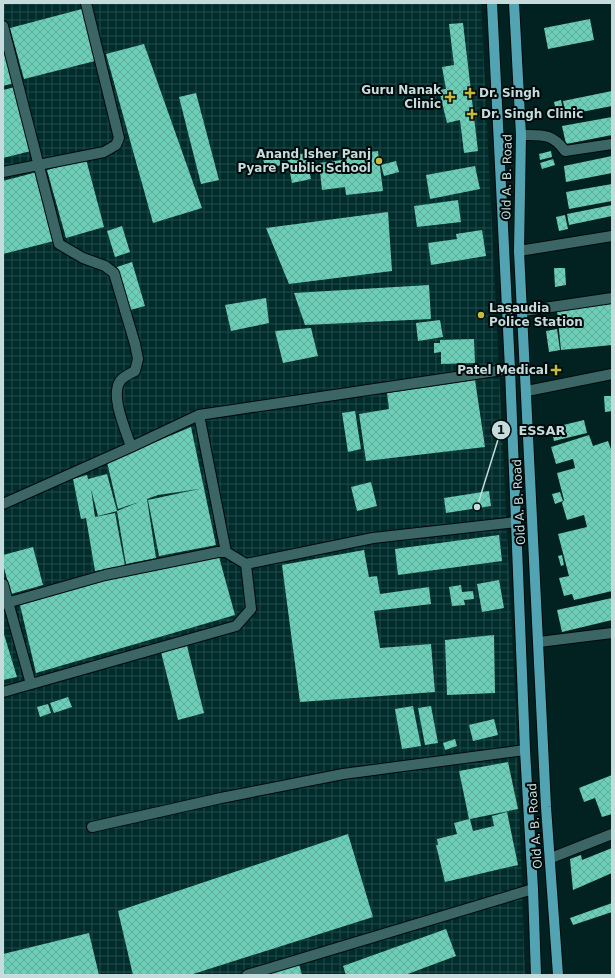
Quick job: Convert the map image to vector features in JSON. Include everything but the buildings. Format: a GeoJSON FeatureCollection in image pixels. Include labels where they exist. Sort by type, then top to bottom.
{"type":"FeatureCollection","features":[{"type":"Feature","properties":{"kind":"main road","name":"Old A. B. Road"},"geometry":{"type":"LineString","coordinates":[[492,3],[510,369],[525,750],[533,889],[536,975]]}},
{"type":"Feature","properties":{"kind":"main road","name":"Old A. B. Road"},"geometry":{"type":"LineString","coordinates":[[514,3],[521,135],[520,251],[539,642],[558,975]]}},
{"type":"Feature","properties":{"kind":"street"},"geometry":{"type":"LineString","coordinates":[[3,172],[104,152],[116,145],[119,138],[86,3]]}},
{"type":"Feature","properties":{"kind":"street"},"geometry":{"type":"LineString","coordinates":[[3,26],[60,244],[83,258],[105,266],[114,273],[120,289],[138,359],[135,370],[120,381],[117,392],[117,405],[131,447]]}},
{"type":"Feature","properties":{"kind":"street"},"geometry":{"type":"LineString","coordinates":[[521,135],[548,136],[556,140],[565,151],[612,144]]}},
{"type":"Feature","properties":{"kind":"street"},"geometry":{"type":"LineString","coordinates":[[520,251],[612,236]]}},
{"type":"Feature","properties":{"kind":"street"},"geometry":{"type":"LineString","coordinates":[[524,311],[612,298]]}},
{"type":"Feature","properties":{"kind":"street"},"geometry":{"type":"LineString","coordinates":[[3,504],[199,415],[510,369]]}},
{"type":"Feature","properties":{"kind":"street"},"geometry":{"type":"LineString","coordinates":[[527,391],[612,374]]}},
{"type":"Feature","properties":{"kind":"street"},"geometry":{"type":"LineString","coordinates":[[199,415],[226,552]]}},
{"type":"Feature","properties":{"kind":"street"},"geometry":{"type":"LineString","coordinates":[[6,603],[105,575],[180,559],[226,552],[246,564],[372,538],[516,522]]}},
{"type":"Feature","properties":{"kind":"street"},"geometry":{"type":"LineString","coordinates":[[3,692],[236,626],[251,609],[246,564]]}},
{"type":"Feature","properties":{"kind":"street"},"geometry":{"type":"LineString","coordinates":[[3,584],[6,603],[31,684]]}},
{"type":"Feature","properties":{"kind":"street"},"geometry":{"type":"LineString","coordinates":[[539,642],[612,633]]}},
{"type":"Feature","properties":{"kind":"street"},"geometry":{"type":"LineString","coordinates":[[92,827],[221,798],[343,774],[525,750]]}},
{"type":"Feature","properties":{"kind":"street"},"geometry":{"type":"LineString","coordinates":[[551,858],[612,834]]}},
{"type":"Feature","properties":{"kind":"street"},"geometry":{"type":"LineString","coordinates":[[247,975],[533,889]]}},
{"type":"Feature","properties":{"kind":"shaded area"},"geometry":{"type":"Polygon","coordinates":[[[3,3],[481,3],[516,715],[525,975],[3,975],[3,3]]]}},
{"type":"Feature","properties":{"kind":"place","name":"Dr. Singh"},"geometry":{"type":"Point","coordinates":[470,93]}},
{"type":"Feature","properties":{"kind":"place","name":"Guru Nanak Clinic"},"geometry":{"type":"Point","coordinates":[450,97]}},
{"type":"Feature","properties":{"kind":"place","name":"Dr. Singh Clinic"},"geometry":{"type":"Point","coordinates":[472,114]}},
{"type":"Feature","properties":{"kind":"place","name":"Anand Isher Panj Pyare Public School"},"geometry":{"type":"Point","coordinates":[379,161]}},
{"type":"Feature","properties":{"kind":"place","name":"Lasaudia Police Station"},"geometry":{"type":"Point","coordinates":[481,315]}},
{"type":"Feature","properties":{"kind":"place","name":"Patel Medical"},"geometry":{"type":"Point","coordinates":[556,370]}},
{"type":"Feature","properties":{"kind":"place","name":"ESSAR"},"geometry":{"type":"Point","coordinates":[477,507]}}]}
